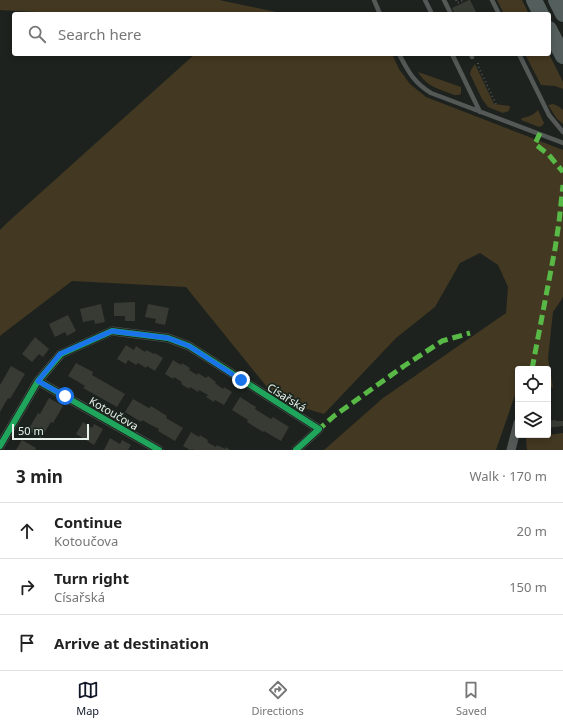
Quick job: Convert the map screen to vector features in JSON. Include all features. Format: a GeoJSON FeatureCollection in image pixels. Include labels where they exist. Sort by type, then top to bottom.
{"type":"FeatureCollection","features":[{"type":"Feature","properties":{"kind":"highway"},"geometry":{"type":"LineString","coordinates":[[534,0],[540,12]]}},
{"type":"Feature","properties":{"kind":"highway"},"geometry":{"type":"LineString","coordinates":[[556,0],[563,14]]}},
{"type":"Feature","properties":{"kind":"highway"},"geometry":{"type":"LineString","coordinates":[[551,33],[563,56]]}},
{"type":"Feature","properties":{"kind":"street","name":"Císařská"},"geometry":{"type":"LineString","coordinates":[[0,446],[38,381],[60,354],[112,331],[168,338],[189,346],[319,429],[296,450]]}},
{"type":"Feature","properties":{"kind":"street","name":"Kotoučova"},"geometry":{"type":"LineString","coordinates":[[38,381],[159,450]]}},
{"type":"Feature","properties":{"kind":"street"},"geometry":{"type":"LineString","coordinates":[[511,450],[515,435]]}},
{"type":"Feature","properties":{"kind":"lane"},"geometry":{"type":"LineString","coordinates":[[374,0],[379,12]]}},
{"type":"Feature","properties":{"kind":"lane"},"geometry":{"type":"LineString","coordinates":[[425,0],[431,12]]}},
{"type":"Feature","properties":{"kind":"lane"},"geometry":{"type":"LineString","coordinates":[[444,0],[450,12]]}},
{"type":"Feature","properties":{"kind":"lane"},"geometry":{"type":"LineString","coordinates":[[492,0],[498,12]]}},
{"type":"Feature","properties":{"kind":"lane"},"geometry":{"type":"LineString","coordinates":[[400,56],[410,74],[419,85],[437,96],[563,143]]}},
{"type":"Feature","properties":{"kind":"lane"},"geometry":{"type":"LineString","coordinates":[[453,56],[480,112]]}},
{"type":"Feature","properties":{"kind":"lane"},"geometry":{"type":"LineString","coordinates":[[520,56],[549,115],[563,132]]}},
{"type":"Feature","properties":{"kind":"path"},"geometry":{"type":"LineString","coordinates":[[456,0],[457,3],[464,0]]}},
{"type":"Feature","properties":{"kind":"path"},"geometry":{"type":"LineString","coordinates":[[478,63],[478,66],[496,104]]}},
{"type":"Feature","properties":{"kind":"shaded area"},"geometry":{"type":"Polygon","coordinates":[[[0,0],[219,0],[276,12],[36,12],[0,10],[0,0]]]}},
{"type":"Feature","properties":{"kind":"shaded area"},"geometry":{"type":"Polygon","coordinates":[[[497,0],[522,0],[528,12],[503,12],[497,0]]]}},
{"type":"Feature","properties":{"kind":"shaded area"},"geometry":{"type":"Polygon","coordinates":[[[193,56],[393,56],[399,69],[410,84],[426,97],[563,150],[563,297],[553,312],[548,358],[549,366],[515,366],[515,395],[496,450],[324,450],[383,398],[506,313],[508,287],[498,265],[480,253],[460,263],[435,307],[396,338],[324,414],[297,406],[267,387],[186,287],[72,281],[0,337],[0,230],[193,56]]]}},
{"type":"Feature","properties":{"kind":"shaded area"},"geometry":{"type":"Polygon","coordinates":[[[526,56],[550,56],[563,82],[563,89],[555,86],[541,85],[526,56]]]}},
{"type":"Feature","properties":{"kind":"shaded area"},"geometry":{"type":"Polygon","coordinates":[[[475,64],[494,104],[510,106],[509,111],[503,113],[488,107],[482,99],[470,74],[475,64]]]}},
{"type":"Feature","properties":{"kind":"shaded area"},"geometry":{"type":"Polygon","coordinates":[[[418,72],[461,87],[461,94],[455,95],[434,87],[425,81],[418,72]]]}},
{"type":"Feature","properties":{"kind":"shaded area"},"geometry":{"type":"Polygon","coordinates":[[[553,104],[563,110],[563,124],[557,119],[548,105],[553,104]]]}},
{"type":"Feature","properties":{"kind":"shaded area"},"geometry":{"type":"Polygon","coordinates":[[[538,110],[544,123],[542,126],[539,127],[521,120],[522,118],[531,116],[538,110]]]}},
{"type":"Feature","properties":{"kind":"shaded area"},"geometry":{"type":"Polygon","coordinates":[[[551,375],[553,387],[551,387],[551,375]]]}},
{"type":"Feature","properties":{"kind":"shaded area"},"geometry":{"type":"Polygon","coordinates":[[[563,433],[563,450],[527,450],[526,438],[551,438],[551,435],[563,433]]]}},
{"type":"Feature","properties":{"kind":"building"},"geometry":{"type":"Polygon","coordinates":[[[470,0],[476,12],[454,12],[452,8],[470,0]]]}},
{"type":"Feature","properties":{"kind":"building"},"geometry":{"type":"Polygon","coordinates":[[[135,302],[135,321],[125,321],[125,316],[114,316],[114,303],[135,302]]]}},
{"type":"Feature","properties":{"kind":"building"},"geometry":{"type":"Polygon","coordinates":[[[101,304],[105,322],[95,324],[94,320],[83,322],[80,309],[101,304]]]}},
{"type":"Feature","properties":{"kind":"building"},"geometry":{"type":"Polygon","coordinates":[[[148,304],[169,308],[165,325],[155,323],[156,319],[145,317],[148,304]]]}},
{"type":"Feature","properties":{"kind":"building"},"geometry":{"type":"Polygon","coordinates":[[[68,315],[76,331],[67,336],[65,332],[55,337],[49,324],[68,315]]]}},
{"type":"Feature","properties":{"kind":"building"},"geometry":{"type":"Polygon","coordinates":[[[35,337],[49,349],[43,357],[39,354],[32,362],[22,354],[35,337]]]}},
{"type":"Feature","properties":{"kind":"building"},"geometry":{"type":"Polygon","coordinates":[[[126,345],[134,350],[136,346],[145,352],[146,350],[154,354],[155,353],[163,358],[155,371],[138,363],[136,365],[128,360],[126,364],[117,359],[126,345]]]}},
{"type":"Feature","properties":{"kind":"building"},"geometry":{"type":"Polygon","coordinates":[[[173,360],[190,368],[189,370],[197,375],[198,373],[206,378],[208,376],[223,389],[224,387],[232,392],[224,405],[215,400],[214,402],[206,397],[208,395],[199,390],[198,392],[190,387],[189,389],[174,377],[173,379],[165,374],[173,360]]]}},
{"type":"Feature","properties":{"kind":"building"},"geometry":{"type":"Polygon","coordinates":[[[76,363],[93,372],[92,375],[125,394],[117,407],[83,388],[85,386],[68,376],[76,363]]]}},
{"type":"Feature","properties":{"kind":"building"},"geometry":{"type":"Polygon","coordinates":[[[11,366],[25,374],[10,399],[8,398],[0,412],[0,385],[11,366]]]}},
{"type":"Feature","properties":{"kind":"building"},"geometry":{"type":"Polygon","coordinates":[[[240,397],[271,419],[273,417],[289,427],[281,441],[247,422],[248,420],[232,410],[240,397]]]}},
{"type":"Feature","properties":{"kind":"building"},"geometry":{"type":"Polygon","coordinates":[[[49,398],[63,406],[53,423],[51,422],[41,438],[28,430],[38,413],[40,414],[49,398]]]}},
{"type":"Feature","properties":{"kind":"building"},"geometry":{"type":"Polygon","coordinates":[[[133,399],[149,408],[151,406],[167,416],[166,418],[183,428],[175,441],[158,431],[159,429],[142,420],[141,422],[125,412],[133,399]]]}},
{"type":"Feature","properties":{"kind":"building"},"geometry":{"type":"Polygon","coordinates":[[[551,421],[563,421],[563,426],[551,428],[551,421]]]}},
{"type":"Feature","properties":{"kind":"building"},"geometry":{"type":"Polygon","coordinates":[[[83,422],[92,428],[94,424],[103,429],[94,445],[76,434],[83,422]]]}},
{"type":"Feature","properties":{"kind":"building"},"geometry":{"type":"Polygon","coordinates":[[[191,432],[199,437],[200,435],[208,440],[207,442],[216,447],[217,445],[225,449],[226,447],[230,450],[190,450],[183,446],[191,432]]]}},
{"type":"Feature","properties":{"kind":"building"},"geometry":{"type":"Polygon","coordinates":[[[110,438],[120,444],[122,440],[131,445],[128,450],[104,450],[110,438]]]}},
{"type":"Feature","properties":{"kind":"building"},"geometry":{"type":"Polygon","coordinates":[[[22,440],[36,448],[35,450],[16,450],[22,440]]]}},
{"type":"Feature","properties":{"kind":"marked path"},"geometry":{"type":"LineString","coordinates":[[540,133],[535,144],[549,155],[563,172]]}},
{"type":"Feature","properties":{"kind":"marked path"},"geometry":{"type":"LineString","coordinates":[[533,366],[555,249],[563,185]]}},
{"type":"Feature","properties":{"kind":"marked path"},"geometry":{"type":"LineString","coordinates":[[317,431],[334,416],[442,341],[470,333]]}},
{"type":"Feature","properties":{"kind":"cycle path"},"geometry":{"type":"LineString","coordinates":[[0,446],[38,381],[61,354],[112,331],[168,338],[189,346],[319,429],[296,450]]}},
{"type":"Feature","properties":{"kind":"cycle path"},"geometry":{"type":"LineString","coordinates":[[38,381],[159,450]]}},
{"type":"Feature","properties":{"kind":"route"},"geometry":{"type":"LineString","coordinates":[[65,396],[38,381],[60,354],[112,331],[168,338],[189,346],[241,380]]}}]}
